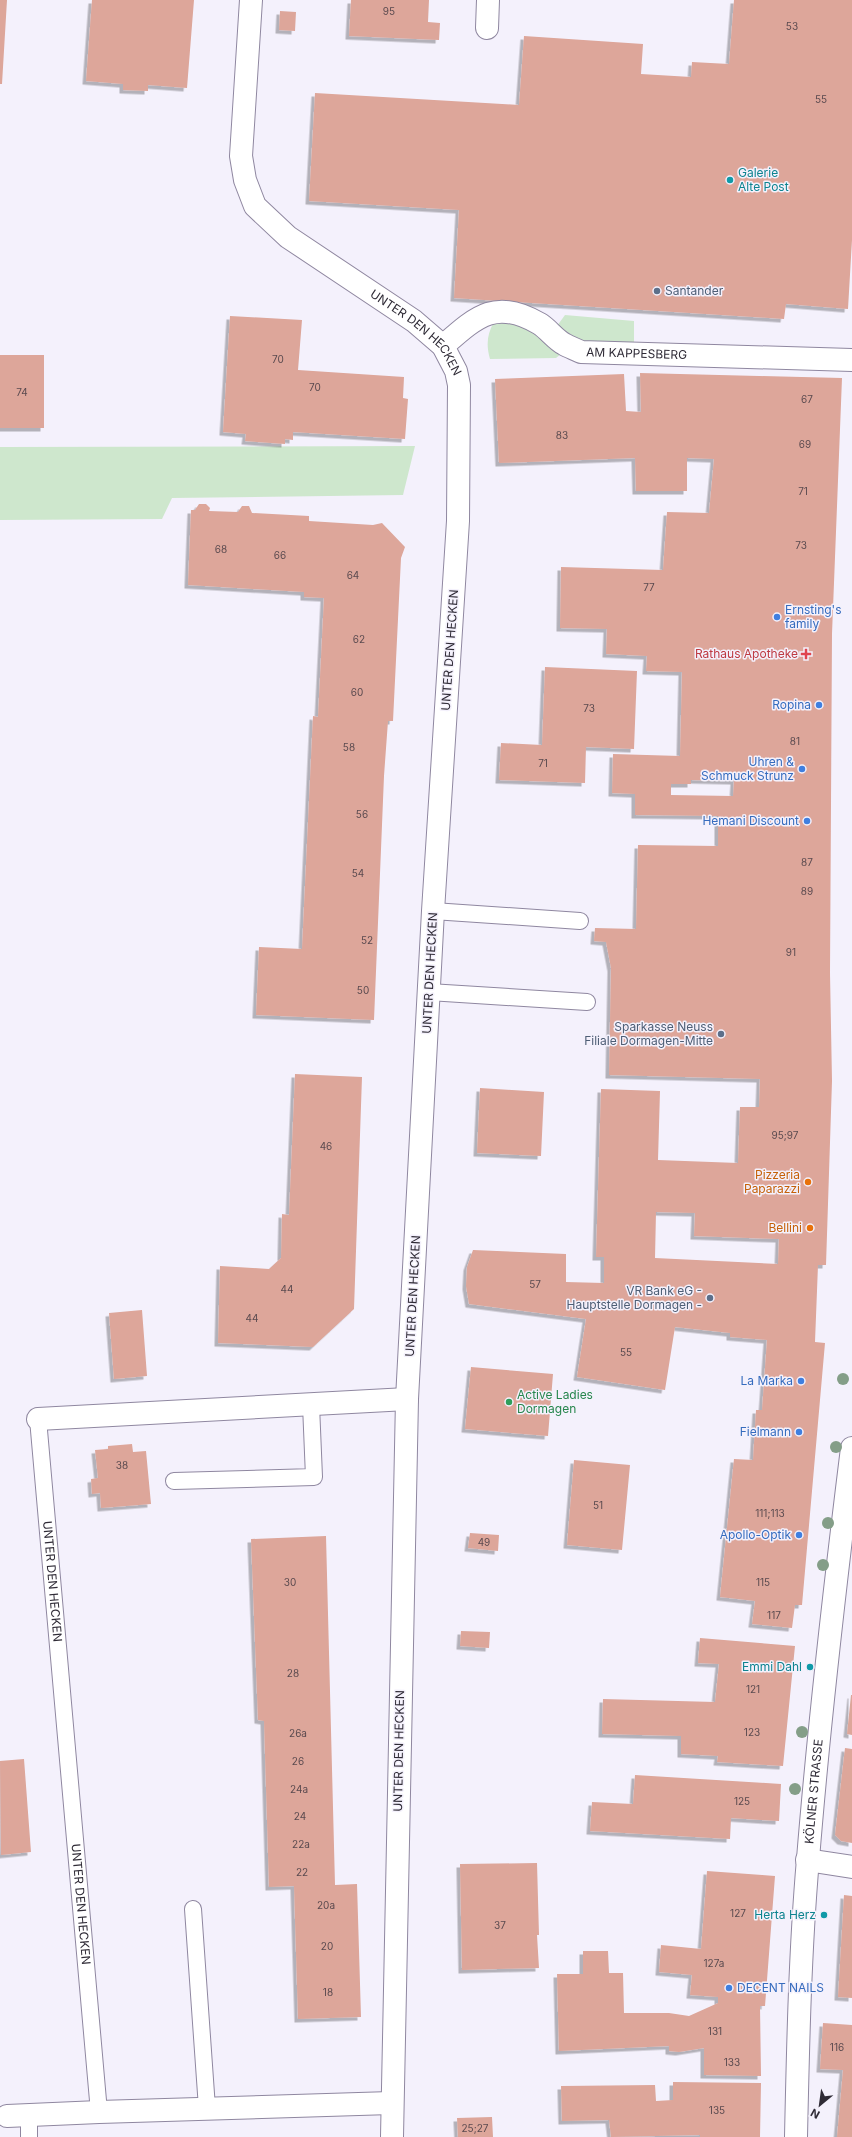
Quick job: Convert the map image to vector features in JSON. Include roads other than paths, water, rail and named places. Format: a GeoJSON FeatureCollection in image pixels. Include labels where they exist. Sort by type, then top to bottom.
{"type":"FeatureCollection","features":[{"type":"Feature","properties":{"kind":"street","name":"UNTER DEN HECKEN"},"geometry":{"type":"LineString","coordinates":[[251,0],[241,156],[245,180],[255,206],[288,237],[414,321],[443,346],[456,371],[460,385],[458,521],[433,911],[407,1399],[391,2103],[392,2137]]}},
{"type":"Feature","properties":{"kind":"street"},"geometry":{"type":"LineString","coordinates":[[487,28],[488,0]]}},
{"type":"Feature","properties":{"kind":"street","name":"AM KAPPESBERG"},"geometry":{"type":"LineString","coordinates":[[443,346],[472,321],[493,312],[517,313],[541,325],[563,344],[581,352],[852,360]]}},
{"type":"Feature","properties":{"kind":"street","name":"UNTER DEN HECKEN"},"geometry":{"type":"LineString","coordinates":[[38,1419],[407,1399]]}},
{"type":"Feature","properties":{"kind":"street","name":"KÖLNER STRASSE"},"geometry":{"type":"LineString","coordinates":[[796,2137],[799,2026],[808,1860],[836,1582],[852,1448]]}},
{"type":"Feature","properties":{"kind":"street"},"geometry":{"type":"LineString","coordinates":[[808,1860],[852,1866]]}},
{"type":"Feature","properties":{"kind":"street"},"geometry":{"type":"LineString","coordinates":[[6,2116],[207,2108],[391,2103]]}},
{"type":"Feature","properties":{"kind":"lane"},"geometry":{"type":"LineString","coordinates":[[433,911],[580,921]]}},
{"type":"Feature","properties":{"kind":"lane"},"geometry":{"type":"LineString","coordinates":[[429,992],[587,1002]]}},
{"type":"Feature","properties":{"kind":"lane"},"geometry":{"type":"LineString","coordinates":[[174,1481],[314,1477],[311,1405]]}},
{"type":"Feature","properties":{"kind":"lane","name":"UNTER DEN HECKEN"},"geometry":{"type":"LineString","coordinates":[[38,1419],[99,2112]]}},
{"type":"Feature","properties":{"kind":"lane"},"geometry":{"type":"LineString","coordinates":[[193,1909],[207,2108]]}},
{"type":"Feature","properties":{"kind":"lane"},"geometry":{"type":"LineString","coordinates":[[29,2115],[29,2137]]}},
{"type":"Feature","properties":{"kind":"place","name":"Galerie Alte Post"},"geometry":{"type":"Point","coordinates":[730,180]}},
{"type":"Feature","properties":{"kind":"place","name":"Santander"},"geometry":{"type":"Point","coordinates":[657,291]}},
{"type":"Feature","properties":{"kind":"place","name":"Ernsting's family"},"geometry":{"type":"Point","coordinates":[777,617]}},
{"type":"Feature","properties":{"kind":"place","name":"Rathaus Apotheke"},"geometry":{"type":"Point","coordinates":[806,654]}},
{"type":"Feature","properties":{"kind":"place","name":"Ropina"},"geometry":{"type":"Point","coordinates":[819,705]}},
{"type":"Feature","properties":{"kind":"place","name":"Uhren & Schmuck Strunz"},"geometry":{"type":"Point","coordinates":[802,769]}},
{"type":"Feature","properties":{"kind":"place","name":"Hemani Discount"},"geometry":{"type":"Point","coordinates":[807,821]}},
{"type":"Feature","properties":{"kind":"place","name":"Sparkasse Neuss Filiale Dormagen-Mitte"},"geometry":{"type":"Point","coordinates":[721,1034]}},
{"type":"Feature","properties":{"kind":"place","name":"Pizzeria Paparazzi"},"geometry":{"type":"Point","coordinates":[808,1182]}},
{"type":"Feature","properties":{"kind":"place","name":"Bellini"},"geometry":{"type":"Point","coordinates":[810,1228]}},
{"type":"Feature","properties":{"kind":"place","name":"VR Bank eG - Hauptstelle Dormagen -"},"geometry":{"type":"Point","coordinates":[710,1298]}},
{"type":"Feature","properties":{"kind":"place","name":"La Marka"},"geometry":{"type":"Point","coordinates":[801,1381]}},
{"type":"Feature","properties":{"kind":"place","name":"Active Ladies Dormagen"},"geometry":{"type":"Point","coordinates":[509,1402]}},
{"type":"Feature","properties":{"kind":"place","name":"Fielmann"},"geometry":{"type":"Point","coordinates":[799,1432]}},
{"type":"Feature","properties":{"kind":"place","name":"Apollo-Optik"},"geometry":{"type":"Point","coordinates":[799,1535]}},
{"type":"Feature","properties":{"kind":"place","name":"Emmi Dahl"},"geometry":{"type":"Point","coordinates":[810,1667]}},
{"type":"Feature","properties":{"kind":"place","name":"Herta Herz"},"geometry":{"type":"Point","coordinates":[824,1915]}},
{"type":"Feature","properties":{"kind":"place","name":"DECENT NAILS"},"geometry":{"type":"Point","coordinates":[729,1988]}}]}
